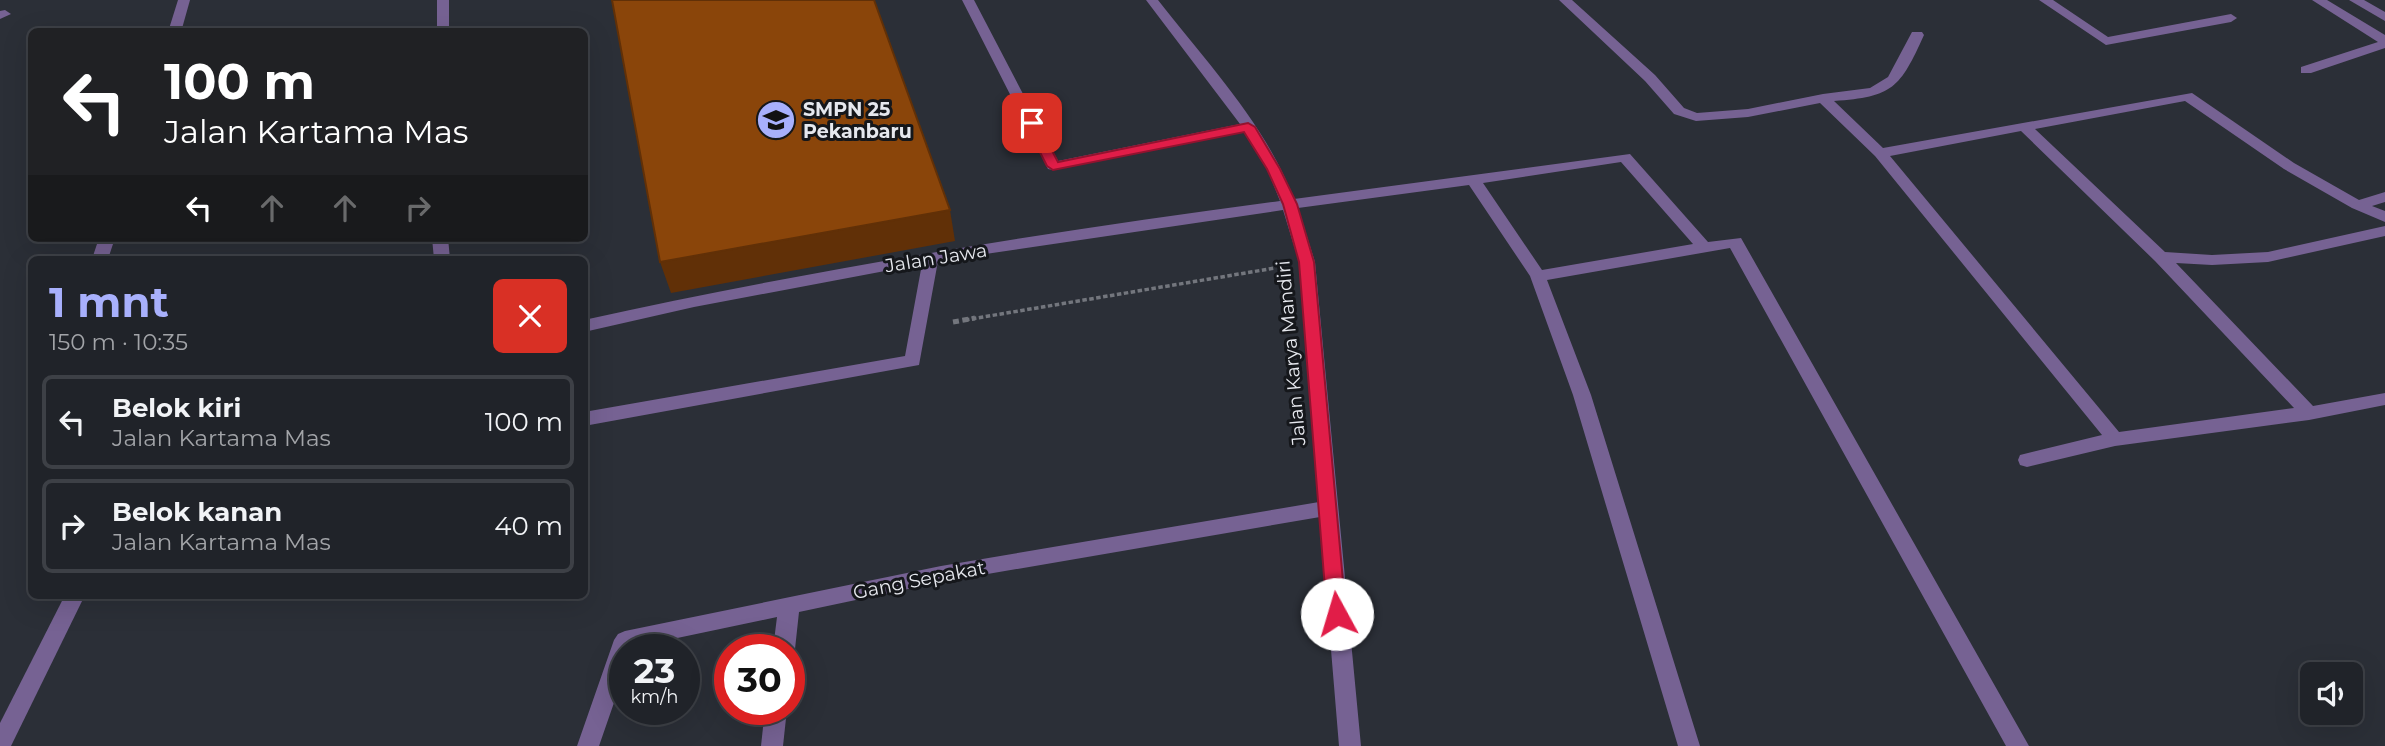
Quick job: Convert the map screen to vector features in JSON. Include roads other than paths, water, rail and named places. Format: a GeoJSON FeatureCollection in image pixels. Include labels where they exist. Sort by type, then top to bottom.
{"type":"FeatureCollection","features":[{"type":"Feature","properties":{"kind":"street"},"geometry":{"type":"LineString","coordinates":[[175,28],[184,0]]}},
{"type":"Feature","properties":{"kind":"street"},"geometry":{"type":"LineString","coordinates":[[443,0],[443,28]]}},
{"type":"Feature","properties":{"kind":"street"},"geometry":{"type":"LineString","coordinates":[[968,0],[1053,166],[1248,127]]}},
{"type":"Feature","properties":{"kind":"street","name":"Jalan Karya Mandiri"},"geometry":{"type":"LineString","coordinates":[[1152,0],[1248,127],[1273,169],[1290,204],[1307,262],[1326,508],[1350,746]]}},
{"type":"Feature","properties":{"kind":"street"},"geometry":{"type":"LineString","coordinates":[[1565,0],[1650,78],[1679,111],[1696,117],[1748,113],[1823,98],[1856,96],[1887,88],[1900,75],[1917,35]]}},
{"type":"Feature","properties":{"kind":"street"},"geometry":{"type":"LineString","coordinates":[[2045,0],[2106,41],[2231,18]]}},
{"type":"Feature","properties":{"kind":"street"},"geometry":{"type":"LineString","coordinates":[[2318,0],[2385,43]]}},
{"type":"Feature","properties":{"kind":"street"},"geometry":{"type":"LineString","coordinates":[[2355,0],[2385,17]]}},
{"type":"Feature","properties":{"kind":"street"},"geometry":{"type":"LineString","coordinates":[[2306,70],[2385,43]]}},
{"type":"Feature","properties":{"kind":"street"},"geometry":{"type":"LineString","coordinates":[[1880,153],[2187,96],[2289,166],[2357,205],[2385,217]]}},
{"type":"Feature","properties":{"kind":"street"},"geometry":{"type":"LineString","coordinates":[[1823,98],[1880,153],[2115,439]]}},
{"type":"Feature","properties":{"kind":"street"},"geometry":{"type":"LineString","coordinates":[[2025,127],[2161,257],[2309,414]]}},
{"type":"Feature","properties":{"kind":"street","name":"Jalan Jawa"},"geometry":{"type":"LineString","coordinates":[[588,325],[704,298],[931,258],[1290,204],[1625,158],[1704,248]]}},
{"type":"Feature","properties":{"kind":"street"},"geometry":{"type":"LineString","coordinates":[[1473,180],[1538,276],[1583,395],[1689,746]]}},
{"type":"Feature","properties":{"kind":"street"},"geometry":{"type":"LineString","coordinates":[[2357,205],[2385,198]]}},
{"type":"Feature","properties":{"kind":"street"},"geometry":{"type":"LineString","coordinates":[[2161,257],[2212,260],[2269,257],[2385,231]]}},
{"type":"Feature","properties":{"kind":"street"},"geometry":{"type":"LineString","coordinates":[[1538,276],[1735,242],[2018,746]]}},
{"type":"Feature","properties":{"kind":"street"},"geometry":{"type":"LineString","coordinates":[[588,418],[913,361],[931,258]]}},
{"type":"Feature","properties":{"kind":"street"},"geometry":{"type":"LineString","coordinates":[[2026,460],[2115,439],[2309,414],[2385,399]]}},
{"type":"Feature","properties":{"kind":"street","name":"Gang Sepakat"},"geometry":{"type":"LineString","coordinates":[[588,746],[625,640],[940,574],[1326,508]]}},
{"type":"Feature","properties":{"kind":"street"},"geometry":{"type":"LineString","coordinates":[[0,746],[73,599]]}},
{"type":"Feature","properties":{"kind":"street"},"geometry":{"type":"LineString","coordinates":[[786,634],[789,606]]}},
{"type":"Feature","properties":{"kind":"street"},"geometry":{"type":"LineString","coordinates":[[772,746],[774,725]]}},
{"type":"Feature","properties":{"kind":"place","name":"SMPN 25 Pekanbaru"},"geometry":{"type":"Point","coordinates":[776,120]}}]}
